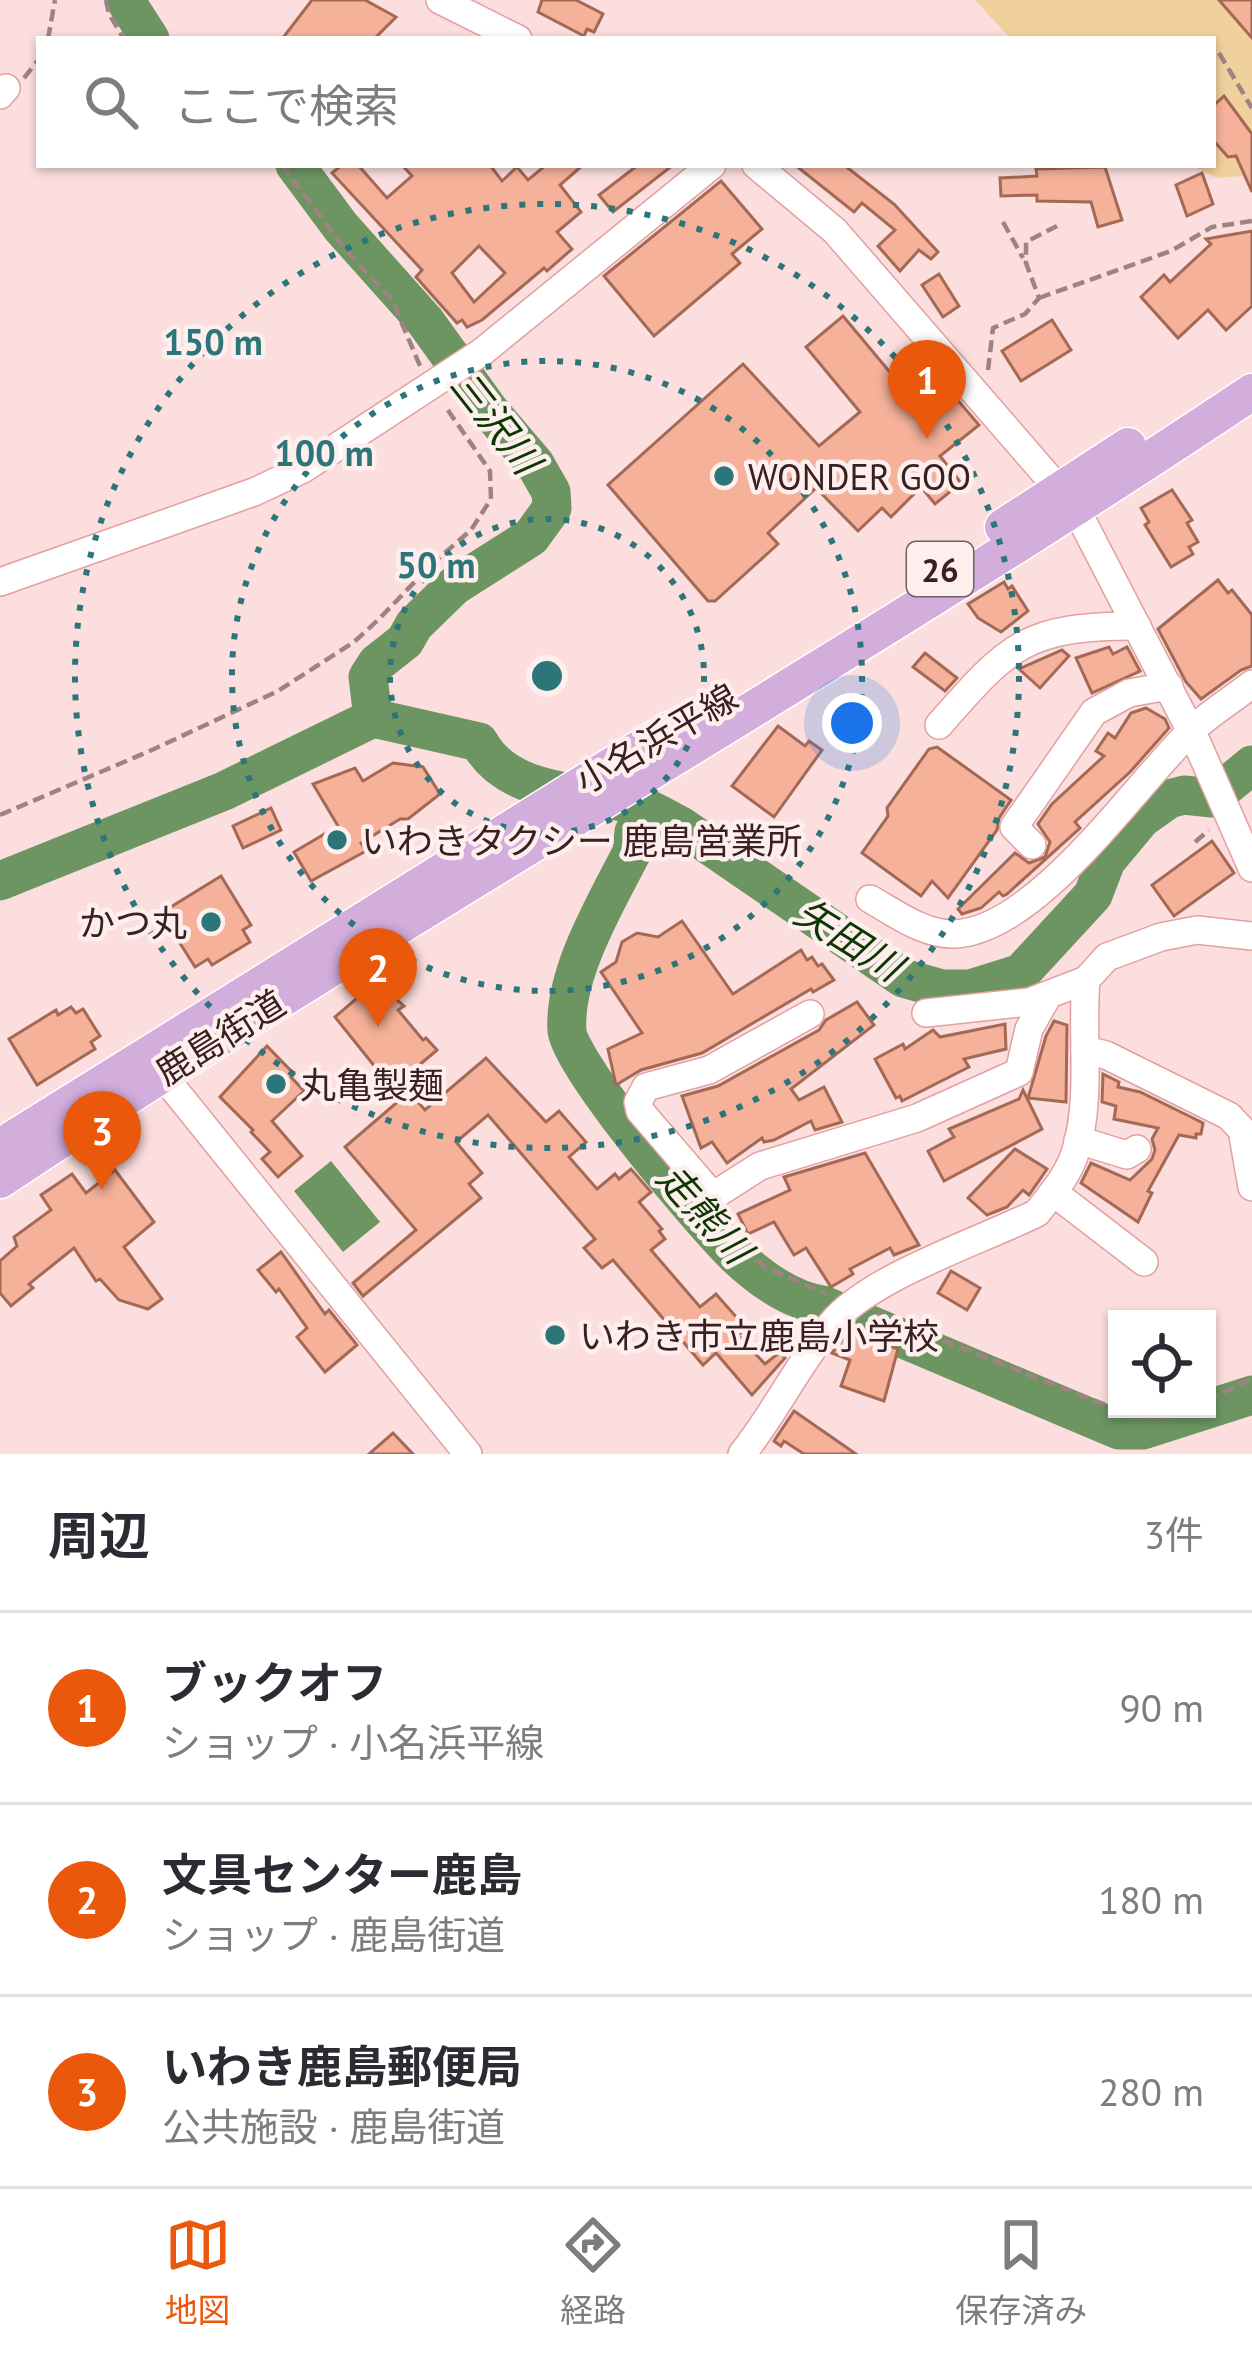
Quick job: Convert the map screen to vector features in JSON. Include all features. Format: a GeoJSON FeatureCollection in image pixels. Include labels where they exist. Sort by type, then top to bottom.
{"type":"FeatureCollection","features":[{"type":"Feature","properties":{"kind":"main road","name":"小名浜平線"},"geometry":{"type":"LineString","coordinates":[[1069,499],[1252,369]]}},
{"type":"Feature","properties":{"kind":"main road","name":"小名浜平線"},"geometry":{"type":"LineString","coordinates":[[559,811],[1252,392]]}},
{"type":"Feature","properties":{"kind":"main road","name":"鹿島街道"},"geometry":{"type":"LineString","coordinates":[[0,1180],[153,1064],[559,811]]}},
{"type":"Feature","properties":{"kind":"main road","name":"26"},"geometry":{"type":"LineString","coordinates":[[0,1148],[153,1064]]}},
{"type":"Feature","properties":{"kind":"street"},"geometry":{"type":"LineString","coordinates":[[440,0],[512,36]]}},
{"type":"Feature","properties":{"kind":"street"},"geometry":{"type":"LineString","coordinates":[[0,582],[290,476],[482,352],[708,168]]}},
{"type":"Feature","properties":{"kind":"street"},"geometry":{"type":"LineString","coordinates":[[760,168],[835,231],[1069,499],[1194,736],[1252,868]]}},
{"type":"Feature","properties":{"kind":"street"},"geometry":{"type":"LineString","coordinates":[[939,724],[996,663],[1041,634],[1074,626],[1137,626]]}},
{"type":"Feature","properties":{"kind":"street"},"geometry":{"type":"LineString","coordinates":[[870,899],[922,928],[947,934],[964,933],[1010,916],[1042,892],[1194,736],[1252,684]]}},
{"type":"Feature","properties":{"kind":"street"},"geometry":{"type":"LineString","coordinates":[[1032,844],[1014,827],[1094,712],[1129,693],[1169,686]]}},
{"type":"Feature","properties":{"kind":"street"},"geometry":{"type":"LineString","coordinates":[[926,1013],[1047,997],[1086,980],[1107,957],[1161,937],[1197,929],[1252,936]]}},
{"type":"Feature","properties":{"kind":"street"},"geometry":{"type":"LineString","coordinates":[[742,1454],[844,1311],[884,1285],[1036,1213],[1053,1192],[1078,1140],[1086,980]]}},
{"type":"Feature","properties":{"kind":"street"},"geometry":{"type":"LineString","coordinates":[[810,1014],[709,1070],[646,1087],[638,1102],[640,1112],[713,1196],[760,1166],[917,1118],[1019,1072],[1029,1029],[1047,997]]}},
{"type":"Feature","properties":{"kind":"street"},"geometry":{"type":"LineString","coordinates":[[1085,1050],[1106,1055],[1229,1115],[1243,1130],[1252,1187]]}},
{"type":"Feature","properties":{"kind":"street"},"geometry":{"type":"LineString","coordinates":[[153,1064],[468,1454]]}},
{"type":"Feature","properties":{"kind":"street"},"geometry":{"type":"LineString","coordinates":[[1078,1140],[1127,1155],[1137,1149]]}},
{"type":"Feature","properties":{"kind":"street"},"geometry":{"type":"LineString","coordinates":[[1053,1192],[1144,1262]]}},
{"type":"Feature","properties":{"kind":"path"},"geometry":{"type":"LineString","coordinates":[[49,36],[55,0]]}},
{"type":"Feature","properties":{"kind":"path"},"geometry":{"type":"LineString","coordinates":[[106,0],[122,36]]}},
{"type":"Feature","properties":{"kind":"path"},"geometry":{"type":"LineString","coordinates":[[1219,53],[1252,108]]}},
{"type":"Feature","properties":{"kind":"path"},"geometry":{"type":"LineString","coordinates":[[0,815],[278,691],[354,642],[471,530],[490,500],[490,472],[430,385],[392,300],[344,248],[284,168]]}},
{"type":"Feature","properties":{"kind":"path"},"geometry":{"type":"LineString","coordinates":[[978,393],[985,382],[993,328],[1025,314],[1039,298],[1171,250],[1212,227],[1252,221]]}},
{"type":"Feature","properties":{"kind":"path"},"geometry":{"type":"LineString","coordinates":[[1003,222],[1039,298]]}},
{"type":"Feature","properties":{"kind":"path"},"geometry":{"type":"LineString","coordinates":[[1026,263],[1026,242],[1058,226]]}},
{"type":"Feature","properties":{"kind":"path"},"geometry":{"type":"LineString","coordinates":[[713,1196],[730,1229],[764,1266],[844,1311],[1108,1407]]}},
{"type":"Feature","properties":{"kind":"path"},"geometry":{"type":"LineString","coordinates":[[1216,1396],[1252,1378]]}},
{"type":"Feature","properties":{"kind":"shaded area"},"geometry":{"type":"Polygon","coordinates":[[[975,0],[1252,0],[1252,175],[1217,178],[1196,168],[1216,168],[1216,36],[1008,36],[975,0]]]}},
{"type":"Feature","properties":{"kind":"shaded area"},"geometry":{"type":"Polygon","coordinates":[[[331,1161],[380,1222],[343,1252],[294,1191],[331,1161]]]}},
{"type":"Feature","properties":{"kind":"building"},"geometry":{"type":"Polygon","coordinates":[[[312,0],[365,0],[396,17],[377,36],[284,36],[312,0]]]}},
{"type":"Feature","properties":{"kind":"building"},"geometry":{"type":"Polygon","coordinates":[[[542,0],[576,0],[603,14],[594,32],[587,29],[584,36],[538,12],[542,0]]]}},
{"type":"Feature","properties":{"kind":"building"},"geometry":{"type":"Polygon","coordinates":[[[1219,0],[1252,0],[1252,38],[1219,0]]]}},
{"type":"Feature","properties":{"kind":"building"},"geometry":{"type":"Polygon","coordinates":[[[1224,96],[1252,134],[1252,192],[1236,156],[1228,157],[1216,143],[1216,103],[1224,96]]]}},
{"type":"Feature","properties":{"kind":"building"},"geometry":{"type":"Polygon","coordinates":[[[338,168],[361,168],[387,198],[412,176],[405,168],[492,168],[502,181],[516,168],[528,180],[542,168],[580,168],[560,185],[581,212],[557,232],[572,249],[482,320],[467,327],[462,320],[457,323],[416,277],[422,270],[332,173],[338,168]],[[479,246],[452,273],[474,302],[505,273],[479,246]]]}},
{"type":"Feature","properties":{"kind":"building"},"geometry":{"type":"Polygon","coordinates":[[[634,168],[669,168],[613,212],[599,195],[634,168]]]}},
{"type":"Feature","properties":{"kind":"building"},"geometry":{"type":"Polygon","coordinates":[[[799,168],[848,168],[894,204],[938,252],[931,259],[919,250],[900,271],[878,246],[895,230],[862,203],[854,212],[799,168]]]}},
{"type":"Feature","properties":{"kind":"building"},"geometry":{"type":"Polygon","coordinates":[[[1105,168],[1122,220],[1098,227],[1091,202],[1001,196],[1000,178],[1037,176],[1036,169],[1105,168]]]}},
{"type":"Feature","properties":{"kind":"building"},"geometry":{"type":"Polygon","coordinates":[[[1202,173],[1213,204],[1187,216],[1176,185],[1202,173]]]}},
{"type":"Feature","properties":{"kind":"building"},"geometry":{"type":"Polygon","coordinates":[[[721,181],[762,229],[732,254],[740,263],[654,336],[604,276],[721,181]]]}},
{"type":"Feature","properties":{"kind":"building"},"geometry":{"type":"Polygon","coordinates":[[[1252,231],[1252,306],[1226,330],[1208,310],[1178,338],[1141,297],[1164,275],[1170,282],[1211,244],[1206,239],[1252,231]]]}},
{"type":"Feature","properties":{"kind":"building"},"geometry":{"type":"Polygon","coordinates":[[[939,274],[959,306],[943,317],[922,285],[939,274]]]}},
{"type":"Feature","properties":{"kind":"building","name":"WONDER GOO"},"geometry":{"type":"Polygon","coordinates":[[[843,316],[899,383],[892,389],[915,416],[949,390],[979,425],[940,456],[961,483],[935,504],[921,487],[891,517],[882,508],[858,531],[816,488],[768,533],[778,544],[715,601],[708,601],[608,485],[743,364],[819,446],[860,412],[806,347],[843,316]]]}},
{"type":"Feature","properties":{"kind":"building"},"geometry":{"type":"Polygon","coordinates":[[[1052,320],[1071,350],[1021,381],[1002,351],[1052,320]]]}},
{"type":"Feature","properties":{"kind":"building"},"geometry":{"type":"Polygon","coordinates":[[[1172,490],[1192,520],[1187,523],[1198,542],[1189,547],[1193,554],[1171,567],[1145,525],[1149,522],[1141,508],[1172,490]]]}},
{"type":"Feature","properties":{"kind":"building"},"geometry":{"type":"Polygon","coordinates":[[[1218,580],[1252,615],[1252,666],[1201,699],[1186,682],[1158,629],[1218,580]]]}},
{"type":"Feature","properties":{"kind":"building"},"geometry":{"type":"Polygon","coordinates":[[[1004,582],[1008,589],[1012,586],[1028,611],[1001,632],[978,618],[968,604],[1004,582]]]}},
{"type":"Feature","properties":{"kind":"building"},"geometry":{"type":"Polygon","coordinates":[[[1109,647],[1113,654],[1127,647],[1140,671],[1092,693],[1076,658],[1109,647]]]}},
{"type":"Feature","properties":{"kind":"building"},"geometry":{"type":"Polygon","coordinates":[[[1062,650],[1069,656],[1040,688],[1019,669],[1062,650]]]}},
{"type":"Feature","properties":{"kind":"building"},"geometry":{"type":"Polygon","coordinates":[[[925,653],[957,678],[945,691],[913,667],[925,653]]]}},
{"type":"Feature","properties":{"kind":"building"},"geometry":{"type":"Polygon","coordinates":[[[1146,708],[1165,719],[1169,728],[1075,822],[1080,828],[1007,894],[999,892],[981,908],[962,914],[958,909],[1015,853],[1029,863],[1045,857],[1050,842],[1038,824],[1052,804],[1104,756],[1096,751],[1108,733],[1115,738],[1131,713],[1146,708]]]}},
{"type":"Feature","properties":{"kind":"building"},"geometry":{"type":"Polygon","coordinates":[[[778,726],[805,746],[809,741],[822,750],[774,817],[732,786],[778,726]]]}},
{"type":"Feature","properties":{"kind":"building"},"geometry":{"type":"Polygon","coordinates":[[[937,747],[1011,800],[997,830],[948,898],[932,881],[921,896],[862,853],[888,816],[887,808],[929,749],[937,747]]]}},
{"type":"Feature","properties":{"kind":"building"},"geometry":{"type":"Polygon","coordinates":[[[393,763],[423,767],[440,794],[408,819],[400,819],[361,843],[366,851],[311,881],[294,852],[338,826],[313,784],[355,768],[363,781],[393,763]]]}},
{"type":"Feature","properties":{"kind":"building"},"geometry":{"type":"Polygon","coordinates":[[[271,808],[281,830],[243,848],[233,826],[271,808]]]}},
{"type":"Feature","properties":{"kind":"building"},"geometry":{"type":"Polygon","coordinates":[[[1212,841],[1234,873],[1174,916],[1152,885],[1212,841]]]}},
{"type":"Feature","properties":{"kind":"building"},"geometry":{"type":"Polygon","coordinates":[[[221,876],[251,925],[243,930],[250,942],[212,965],[208,959],[195,967],[161,913],[221,876]]]}},
{"type":"Feature","properties":{"kind":"building"},"geometry":{"type":"Polygon","coordinates":[[[682,921],[733,994],[801,950],[807,960],[812,957],[818,966],[822,964],[834,980],[702,1053],[641,1070],[616,1085],[608,1049],[642,1033],[601,972],[616,962],[622,942],[637,933],[658,937],[682,921]]]}},
{"type":"Feature","properties":{"kind":"building"},"geometry":{"type":"Polygon","coordinates":[[[370,987],[396,989],[397,1000],[404,1006],[398,1010],[437,1050],[392,1088],[335,1017],[370,987]]]}},
{"type":"Feature","properties":{"kind":"building"},"geometry":{"type":"Polygon","coordinates":[[[857,1002],[874,1025],[791,1089],[799,1100],[824,1087],[842,1122],[815,1130],[811,1121],[774,1140],[764,1142],[762,1138],[727,1163],[712,1142],[701,1148],[682,1096],[718,1086],[819,1030],[826,1020],[857,1002]]]}},
{"type":"Feature","properties":{"kind":"building"},"geometry":{"type":"Polygon","coordinates":[[[71,1007],[76,1013],[83,1009],[100,1036],[91,1042],[95,1049],[37,1085],[9,1039],[56,1010],[58,1015],[71,1007]]]}},
{"type":"Feature","properties":{"kind":"building"},"geometry":{"type":"Polygon","coordinates":[[[1054,1021],[1067,1025],[1066,1102],[1028,1098],[1054,1021]]]}},
{"type":"Feature","properties":{"kind":"building"},"geometry":{"type":"Polygon","coordinates":[[[1005,1024],[1006,1049],[964,1059],[969,1067],[902,1101],[875,1059],[903,1044],[905,1049],[933,1030],[940,1037],[1005,1024]]]}},
{"type":"Feature","properties":{"kind":"building"},"geometry":{"type":"Polygon","coordinates":[[[267,1046],[304,1091],[272,1121],[302,1156],[278,1177],[262,1159],[270,1152],[220,1097],[267,1046]]]}},
{"type":"Feature","properties":{"kind":"building"},"geometry":{"type":"Polygon","coordinates":[[[486,1058],[546,1122],[559,1111],[586,1142],[569,1157],[597,1189],[615,1174],[619,1179],[631,1169],[651,1192],[639,1202],[665,1239],[651,1250],[700,1307],[716,1294],[746,1328],[738,1335],[765,1364],[780,1352],[785,1358],[752,1395],[716,1353],[703,1365],[613,1260],[602,1268],[584,1248],[595,1239],[488,1115],[456,1142],[482,1173],[469,1184],[481,1198],[363,1296],[353,1283],[416,1230],[345,1147],[409,1092],[425,1110],[486,1058]]]}},
{"type":"Feature","properties":{"kind":"building"},"geometry":{"type":"Polygon","coordinates":[[[1103,1074],[1119,1082],[1118,1087],[1140,1092],[1203,1123],[1196,1138],[1179,1135],[1148,1191],[1152,1193],[1138,1222],[1081,1183],[1091,1163],[1130,1180],[1155,1150],[1152,1139],[1158,1128],[1114,1119],[1116,1106],[1102,1102],[1103,1074]]]}},
{"type":"Feature","properties":{"kind":"building"},"geometry":{"type":"Polygon","coordinates":[[[1023,1090],[1042,1129],[944,1181],[928,1151],[954,1137],[949,1129],[1019,1099],[1023,1090]]]}},
{"type":"Feature","properties":{"kind":"building"},"geometry":{"type":"Polygon","coordinates":[[[1015,1149],[1047,1169],[1029,1195],[1023,1190],[1007,1207],[987,1215],[968,1198],[1015,1149]]]}},
{"type":"Feature","properties":{"kind":"building"},"geometry":{"type":"Polygon","coordinates":[[[865,1153],[919,1245],[894,1255],[890,1248],[850,1269],[853,1274],[831,1287],[806,1248],[794,1255],[774,1222],[748,1234],[738,1214],[790,1190],[784,1177],[865,1153]]]}},
{"type":"Feature","properties":{"kind":"building"},"geometry":{"type":"Polygon","coordinates":[[[115,1170],[154,1222],[124,1247],[162,1299],[148,1309],[119,1300],[100,1279],[96,1281],[74,1248],[29,1284],[33,1288],[11,1306],[0,1293],[0,1261],[17,1246],[14,1237],[51,1210],[41,1195],[72,1174],[86,1193],[115,1170]]]}},
{"type":"Feature","properties":{"kind":"building"},"geometry":{"type":"Polygon","coordinates":[[[281,1252],[325,1314],[329,1310],[357,1345],[325,1372],[297,1337],[307,1328],[279,1289],[276,1292],[258,1270],[281,1252]]]}},
{"type":"Feature","properties":{"kind":"building"},"geometry":{"type":"Polygon","coordinates":[[[951,1271],[980,1288],[967,1310],[938,1293],[951,1271]]]}},
{"type":"Feature","properties":{"kind":"building"},"geometry":{"type":"Polygon","coordinates":[[[849,1331],[898,1349],[884,1401],[841,1386],[850,1360],[832,1353],[849,1331]]]}},
{"type":"Feature","properties":{"kind":"building"},"geometry":{"type":"Polygon","coordinates":[[[794,1411],[856,1454],[804,1454],[784,1441],[781,1446],[774,1441],[794,1411]]]}},
{"type":"Feature","properties":{"kind":"building"},"geometry":{"type":"Polygon","coordinates":[[[393,1433],[413,1454],[369,1454],[393,1433]]]}},
{"type":"Feature","properties":{"kind":"waterway","name":"三沢川"},"geometry":{"type":"LineString","coordinates":[[125,0],[148,36]]}},
{"type":"Feature","properties":{"kind":"waterway","name":"三沢川"},"geometry":{"type":"LineString","coordinates":[[297,168],[341,227],[425,321],[535,464],[551,492],[552,508],[531,537],[454,586],[414,625],[405,641],[377,663],[368,677],[373,718]]}},
{"type":"Feature","properties":{"kind":"waterway","name":"矢田川"},"geometry":{"type":"LineString","coordinates":[[0,881],[224,791],[373,718],[479,742],[493,761],[532,783],[656,813],[903,978],[942,989],[970,989],[1021,973],[1093,895],[1106,861],[1141,819],[1169,799],[1184,795],[1212,798],[1252,765]]}},
{"type":"Feature","properties":{"kind":"waterway","name":"走熊川"},"geometry":{"type":"LineString","coordinates":[[648,809],[579,963],[567,1031],[574,1050],[616,1113],[727,1247],[791,1295],[1119,1430],[1143,1430],[1252,1395]]}},
{"type":"Feature","properties":{"kind":"place","name":"ブックオフ"},"geometry":{"type":"Point","coordinates":[927,439]}},
{"type":"Feature","properties":{"kind":"place","name":"WONDER GOO"},"geometry":{"type":"Point","coordinates":[724,476]}},
{"type":"Feature","properties":{"kind":"place","name":"いわきタクシー 鹿島営業所"},"geometry":{"type":"Point","coordinates":[337,840]}},
{"type":"Feature","properties":{"kind":"place","name":"かつ丸"},"geometry":{"type":"Point","coordinates":[211,922]}},
{"type":"Feature","properties":{"kind":"place","name":"文具センター鹿島"},"geometry":{"type":"Point","coordinates":[378,1027]}},
{"type":"Feature","properties":{"kind":"place","name":"丸亀製麺"},"geometry":{"type":"Point","coordinates":[276,1084]}},
{"type":"Feature","properties":{"kind":"place","name":"いわき鹿島郵便局"},"geometry":{"type":"Point","coordinates":[102,1190]}},
{"type":"Feature","properties":{"kind":"place","name":"いわき市立鹿島小学校"},"geometry":{"type":"Point","coordinates":[555,1335]}}]}
